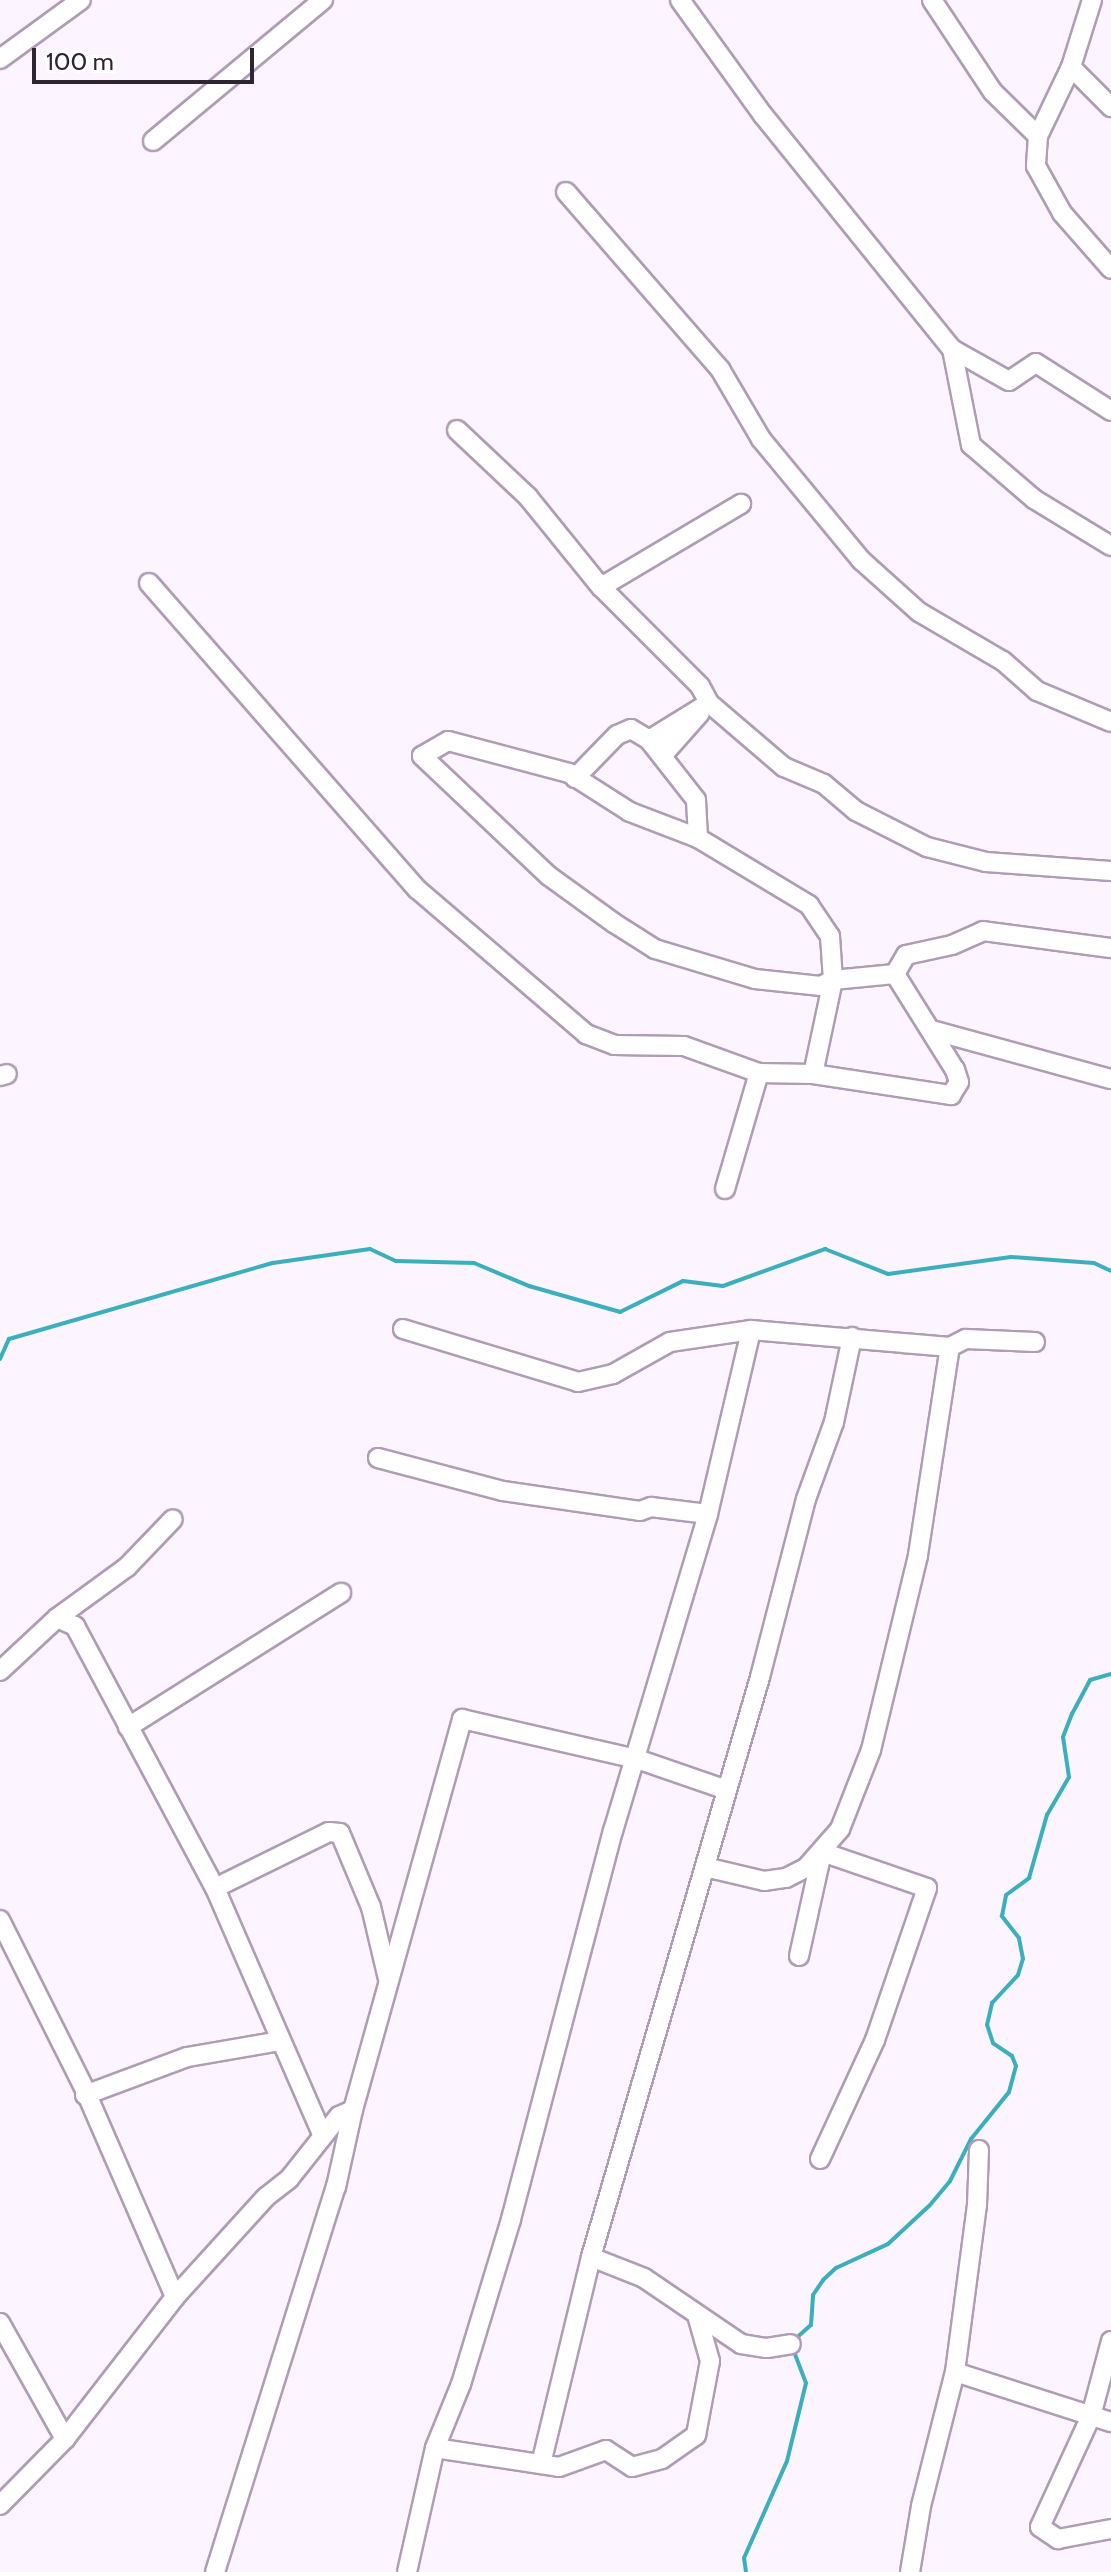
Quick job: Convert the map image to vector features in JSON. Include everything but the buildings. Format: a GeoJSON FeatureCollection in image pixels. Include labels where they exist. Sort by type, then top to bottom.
{"type":"FeatureCollection","features":[{"type":"Feature","properties":{"kind":"street"},"geometry":{"type":"LineString","coordinates":[[0,59],[81,0]]}},
{"type":"Feature","properties":{"kind":"street"},"geometry":{"type":"LineString","coordinates":[[153,141],[323,0]]}},
{"type":"Feature","properties":{"kind":"street"},"geometry":{"type":"LineString","coordinates":[[680,0],[763,115],[952,349],[1009,381],[1036,363],[1111,411]]}},
{"type":"Feature","properties":{"kind":"street"},"geometry":{"type":"LineString","coordinates":[[932,0],[993,92],[1038,136]]}},
{"type":"Feature","properties":{"kind":"street"},"geometry":{"type":"LineString","coordinates":[[1092,0],[1071,67],[1038,136],[1036,166],[1047,191],[1111,269]]}},
{"type":"Feature","properties":{"kind":"street"},"geometry":{"type":"LineString","coordinates":[[1071,67],[1111,107]]}},
{"type":"Feature","properties":{"kind":"street"},"geometry":{"type":"LineString","coordinates":[[566,192],[720,369],[761,439],[861,560],[919,612],[1003,661],[1037,691],[1111,722]]}},
{"type":"Feature","properties":{"kind":"street"},"geometry":{"type":"LineString","coordinates":[[952,349],[971,445],[1034,499],[1111,546]]}},
{"type":"Feature","properties":{"kind":"street"},"geometry":{"type":"LineString","coordinates":[[457,430],[528,497],[601,587],[700,686],[709,703],[784,767],[824,784],[856,811],[927,847],[986,862],[1111,871]]}},
{"type":"Feature","properties":{"kind":"street"},"geometry":{"type":"LineString","coordinates":[[601,587],[741,504]]}},
{"type":"Feature","properties":{"kind":"street"},"geometry":{"type":"LineString","coordinates":[[149,583],[417,889],[586,1034],[614,1045],[684,1046],[759,1073],[813,1074],[951,1095],[959,1082],[935,1031],[895,974]]}},
{"type":"Feature","properties":{"kind":"street"},"geometry":{"type":"LineString","coordinates":[[649,740],[709,703]]}},
{"type":"Feature","properties":{"kind":"street"},"geometry":{"type":"LineString","coordinates":[[662,756],[709,703]]}},
{"type":"Feature","properties":{"kind":"street"},"geometry":{"type":"LineString","coordinates":[[575,778],[617,735],[631,729],[649,740],[696,800],[698,838]]}},
{"type":"Feature","properties":{"kind":"street"},"geometry":{"type":"LineString","coordinates":[[813,1074],[833,980],[830,936],[809,905],[698,838],[630,812],[575,778],[448,741],[422,756],[549,876],[655,949],[779,985],[821,986],[833,980],[895,974]]}},
{"type":"Feature","properties":{"kind":"street"},"geometry":{"type":"LineString","coordinates":[[895,974],[906,955],[952,945],[983,931],[1111,948]]}},
{"type":"Feature","properties":{"kind":"street"},"geometry":{"type":"LineString","coordinates":[[935,1031],[1111,1079]]}},
{"type":"Feature","properties":{"kind":"street"},"geometry":{"type":"LineString","coordinates":[[725,1189],[759,1073]]}},
{"type":"Feature","properties":{"kind":"street"},"geometry":{"type":"LineString","coordinates":[[403,1329],[578,1382],[613,1374],[670,1342],[751,1330],[950,1347],[966,1339],[1035,1342]]}},
{"type":"Feature","properties":{"kind":"street"},"geometry":{"type":"LineString","coordinates":[[407,2572],[435,2448],[461,2384],[511,2219],[613,1831],[708,1514],[751,1330]]}},
{"type":"Feature","properties":{"kind":"street"},"geometry":{"type":"LineString","coordinates":[[541,2464],[591,2257],[727,1790],[806,1499],[834,1422],[852,1337]]}},
{"type":"Feature","properties":{"kind":"street"},"geometry":{"type":"LineString","coordinates":[[705,1867],[776,1880],[796,1874],[822,1852],[840,1829],[871,1750],[918,1555],[950,1347]]}},
{"type":"Feature","properties":{"kind":"street"},"geometry":{"type":"LineString","coordinates":[[378,1458],[503,1491],[640,1511],[651,1507],[708,1514]]}},
{"type":"Feature","properties":{"kind":"street"},"geometry":{"type":"LineString","coordinates":[[0,1671],[57,1618],[127,1567],[173,1519]]}},
{"type":"Feature","properties":{"kind":"street"},"geometry":{"type":"LineString","coordinates":[[128,1727],[341,1593]]}},
{"type":"Feature","properties":{"kind":"street"},"geometry":{"type":"LineString","coordinates":[[57,1618],[75,1626],[215,1888],[322,2134]]}},
{"type":"Feature","properties":{"kind":"street"},"geometry":{"type":"LineString","coordinates":[[212,2570],[336,2187],[353,2110],[462,1719],[637,1759],[727,1790]]}},
{"type":"Feature","properties":{"kind":"street"},"geometry":{"type":"LineString","coordinates":[[215,1888],[329,1832],[340,1833],[371,1907],[388,1981]]}},
{"type":"Feature","properties":{"kind":"street"},"geometry":{"type":"LineString","coordinates":[[799,1956],[822,1852]]}},
{"type":"Feature","properties":{"kind":"street"},"geometry":{"type":"LineString","coordinates":[[820,2159],[875,2040],[927,1891],[919,1882],[822,1852]]}},
{"type":"Feature","properties":{"kind":"street"},"geometry":{"type":"LineString","coordinates":[[0,1920],[85,2095],[175,2297]]}},
{"type":"Feature","properties":{"kind":"street"},"geometry":{"type":"LineString","coordinates":[[85,2095],[187,2057],[281,2041]]}},
{"type":"Feature","properties":{"kind":"street"},"geometry":{"type":"LineString","coordinates":[[0,2505],[65,2439],[175,2297],[266,2197],[289,2179],[322,2134],[353,2110]]}},
{"type":"Feature","properties":{"kind":"street"},"geometry":{"type":"LineString","coordinates":[[910,2572],[955,2372],[977,2205],[979,2150]]}},
{"type":"Feature","properties":{"kind":"street"},"geometry":{"type":"LineString","coordinates":[[591,2257],[644,2278],[741,2344],[767,2348],[791,2344]]}},
{"type":"Feature","properties":{"kind":"street"},"geometry":{"type":"LineString","coordinates":[[435,2448],[567,2466],[609,2450],[632,2467],[662,2459],[696,2435],[710,2361],[697,2315]]}},
{"type":"Feature","properties":{"kind":"street"},"geometry":{"type":"LineString","coordinates":[[0,2323],[65,2439]]}},
{"type":"Feature","properties":{"kind":"street"},"geometry":{"type":"LineString","coordinates":[[1111,2341],[1091,2416],[1040,2527],[1058,2539],[1111,2529]]}},
{"type":"Feature","properties":{"kind":"street"},"geometry":{"type":"LineString","coordinates":[[955,2372],[1111,2422]]}},
{"type":"Feature","properties":{"kind":"waterway"},"geometry":{"type":"LineString","coordinates":[[0,1359],[9,1339],[273,1263],[370,1249],[396,1261],[474,1263],[529,1286],[620,1312],[683,1281],[723,1286],[825,1249],[888,1274],[1011,1257],[1094,1263],[1111,1271]]}},
{"type":"Feature","properties":{"kind":"waterway"},"geometry":{"type":"LineString","coordinates":[[793,2341],[811,2325],[813,2295],[823,2280],[836,2268],[888,2244],[930,2205],[950,2181],[971,2139],[1009,2092],[1016,2066],[1012,2056],[993,2043],[987,2025],[992,2003],[1018,1975],[1023,1959],[1019,1938],[1002,1916],[1006,1895],[1029,1878],[1047,1815],[1069,1777],[1063,1737],[1072,1714],[1090,1680],[1111,1674]]}},
{"type":"Feature","properties":{"kind":"waterway"},"geometry":{"type":"LineString","coordinates":[[746,2572],[744,2558],[787,2461],[806,2383],[793,2349]]}}]}
